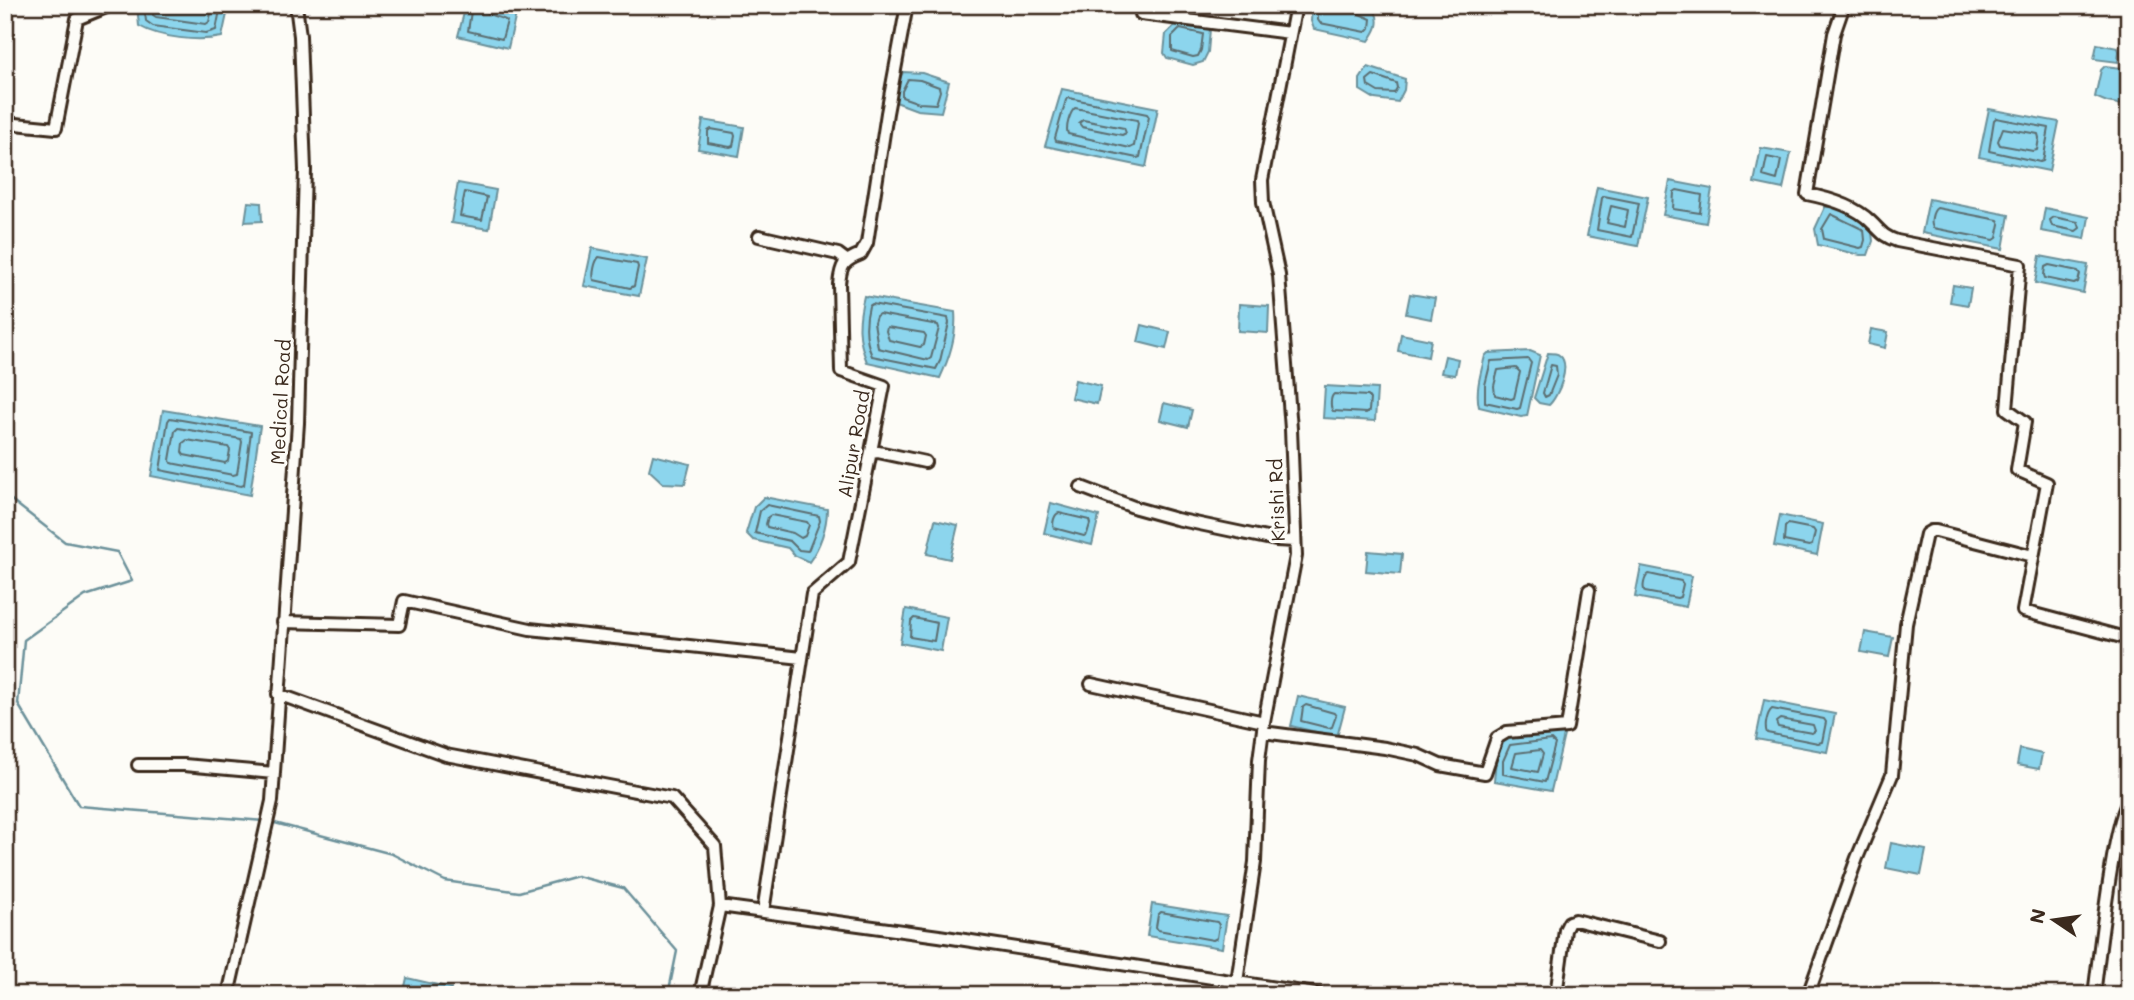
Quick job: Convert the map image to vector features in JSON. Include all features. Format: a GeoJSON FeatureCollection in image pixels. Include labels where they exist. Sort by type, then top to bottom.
{"type":"FeatureCollection","features":[{"type":"Feature","properties":{"kind":"street"},"geometry":{"type":"LineString","coordinates":[[5,123],[56,128],[77,19],[111,5]]}},
{"type":"Feature","properties":{"kind":"street","name":"Medical Road"},"geometry":{"type":"LineString","coordinates":[[228,995],[272,801],[274,773],[298,423],[305,170],[300,36],[296,5]]}},
{"type":"Feature","properties":{"kind":"street"},"geometry":{"type":"LineString","coordinates":[[759,236],[838,254],[846,260],[861,254],[867,243],[907,5]]}},
{"type":"Feature","properties":{"kind":"street","name":"Krishi Rd"},"geometry":{"type":"LineString","coordinates":[[1236,995],[1255,862],[1263,727],[1296,556],[1292,429],[1279,275],[1263,202],[1262,180],[1296,5]]}},
{"type":"Feature","properties":{"kind":"street"},"geometry":{"type":"LineString","coordinates":[[1844,5],[1833,34],[1807,194],[1831,199],[1869,220],[1883,235],[1897,241],[2020,265],[2007,409],[2025,422],[2017,470],[2048,483],[2023,611],[2129,639]]}},
{"type":"Feature","properties":{"kind":"street"},"geometry":{"type":"LineString","coordinates":[[1141,14],[1290,33]]}},
{"type":"Feature","properties":{"kind":"street","name":"Alipur Road"},"geometry":{"type":"LineString","coordinates":[[763,912],[812,594],[849,562],[884,386],[841,371],[839,284],[846,260]]}},
{"type":"Feature","properties":{"kind":"street"},"geometry":{"type":"LineString","coordinates":[[871,453],[878,452],[925,462]]}},
{"type":"Feature","properties":{"kind":"street"},"geometry":{"type":"LineString","coordinates":[[1081,487],[1136,508],[1176,519],[1276,540],[1295,541]]}},
{"type":"Feature","properties":{"kind":"street"},"geometry":{"type":"LineString","coordinates":[[1808,995],[1857,858],[1892,775],[1906,624],[1926,534],[1936,531],[2033,556]]}},
{"type":"Feature","properties":{"kind":"street"},"geometry":{"type":"LineString","coordinates":[[1091,684],[1263,727],[1385,748],[1418,755],[1440,765],[1485,773],[1497,738],[1507,732],[1567,727],[1589,590]]}},
{"type":"Feature","properties":{"kind":"street"},"geometry":{"type":"LineString","coordinates":[[284,622],[399,625],[404,601],[530,629],[802,658]]}},
{"type":"Feature","properties":{"kind":"street"},"geometry":{"type":"LineString","coordinates":[[278,694],[446,755],[672,798],[715,846],[720,906],[700,995]]}},
{"type":"Feature","properties":{"kind":"street"},"geometry":{"type":"LineString","coordinates":[[138,765],[184,765],[274,773]]}},
{"type":"Feature","properties":{"kind":"street"},"geometry":{"type":"LineString","coordinates":[[2094,995],[2117,837],[2124,805],[2129,801]]}},
{"type":"Feature","properties":{"kind":"street"},"geometry":{"type":"LineString","coordinates":[[720,906],[939,936],[1322,995]]}},
{"type":"Feature","properties":{"kind":"street"},"geometry":{"type":"LineString","coordinates":[[1556,995],[1565,930],[1569,922],[1575,920],[1660,941]]}},
{"type":"Feature","properties":{"kind":"water"},"geometry":{"type":"Polygon","coordinates":[[[137,5],[229,5],[222,37],[202,39],[168,36],[139,26],[137,5]]]}},
{"type":"Feature","properties":{"kind":"water"},"geometry":{"type":"Polygon","coordinates":[[[466,5],[478,5],[516,14],[508,48],[458,36],[466,5]]]}},
{"type":"Feature","properties":{"kind":"water"},"geometry":{"type":"Polygon","coordinates":[[[1314,5],[1346,5],[1375,11],[1378,19],[1376,30],[1369,41],[1314,29],[1311,21],[1314,5]]]}},
{"type":"Feature","properties":{"kind":"water"},"geometry":{"type":"Polygon","coordinates":[[[1178,22],[1210,29],[1208,52],[1203,62],[1193,65],[1167,58],[1164,53],[1166,34],[1178,22]]]}},
{"type":"Feature","properties":{"kind":"water"},"geometry":{"type":"Polygon","coordinates":[[[2097,44],[2118,48],[2118,62],[2094,59],[2097,44]]]}},
{"type":"Feature","properties":{"kind":"water"},"geometry":{"type":"Polygon","coordinates":[[[2105,66],[2129,69],[2129,106],[2095,97],[2101,70],[2105,66]]]}},
{"type":"Feature","properties":{"kind":"water"},"geometry":{"type":"Polygon","coordinates":[[[1368,67],[1405,79],[1404,90],[1398,102],[1375,99],[1360,90],[1360,79],[1368,67]]]}},
{"type":"Feature","properties":{"kind":"water"},"geometry":{"type":"Polygon","coordinates":[[[903,72],[922,73],[949,82],[941,112],[917,110],[893,101],[903,72]]]}},
{"type":"Feature","properties":{"kind":"water"},"geometry":{"type":"Polygon","coordinates":[[[1062,89],[1158,108],[1146,167],[1045,146],[1062,89]]]}},
{"type":"Feature","properties":{"kind":"water"},"geometry":{"type":"Polygon","coordinates":[[[1989,109],[2059,122],[2049,171],[1979,157],[1989,109]]]}},
{"type":"Feature","properties":{"kind":"water"},"geometry":{"type":"Polygon","coordinates":[[[703,120],[744,127],[739,156],[698,149],[703,120]]]}},
{"type":"Feature","properties":{"kind":"water"},"geometry":{"type":"Polygon","coordinates":[[[1761,148],[1791,153],[1783,189],[1754,183],[1761,148]]]}},
{"type":"Feature","properties":{"kind":"water"},"geometry":{"type":"Polygon","coordinates":[[[1670,181],[1712,189],[1706,223],[1663,215],[1670,181]]]}},
{"type":"Feature","properties":{"kind":"water"},"geometry":{"type":"Polygon","coordinates":[[[458,183],[496,190],[489,229],[451,223],[458,183]]]}},
{"type":"Feature","properties":{"kind":"water"},"geometry":{"type":"Polygon","coordinates":[[[1597,187],[1648,197],[1638,246],[1587,236],[1597,187]]]}},
{"type":"Feature","properties":{"kind":"water"},"geometry":{"type":"Polygon","coordinates":[[[1929,199],[2009,215],[2003,249],[1922,233],[1929,199]]]}},
{"type":"Feature","properties":{"kind":"water"},"geometry":{"type":"Polygon","coordinates":[[[248,202],[261,203],[262,221],[245,222],[248,202]]]}},
{"type":"Feature","properties":{"kind":"water"},"geometry":{"type":"Polygon","coordinates":[[[1825,207],[1835,207],[1871,225],[1873,241],[1868,255],[1818,245],[1815,229],[1825,207]]]}},
{"type":"Feature","properties":{"kind":"water"},"geometry":{"type":"Polygon","coordinates":[[[2045,208],[2089,217],[2085,239],[2041,231],[2045,208]]]}},
{"type":"Feature","properties":{"kind":"water"},"geometry":{"type":"Polygon","coordinates":[[[592,248],[647,259],[639,296],[584,286],[592,248]]]}},
{"type":"Feature","properties":{"kind":"water"},"geometry":{"type":"Polygon","coordinates":[[[2040,256],[2088,265],[2083,293],[2035,283],[2040,256]]]}},
{"type":"Feature","properties":{"kind":"water"},"geometry":{"type":"Polygon","coordinates":[[[1953,285],[1971,288],[1968,305],[1950,302],[1953,285]]]}},
{"type":"Feature","properties":{"kind":"water"},"geometry":{"type":"Polygon","coordinates":[[[1410,294],[1435,298],[1431,319],[1406,314],[1410,294]]]}},
{"type":"Feature","properties":{"kind":"water"},"geometry":{"type":"Polygon","coordinates":[[[864,296],[955,312],[952,346],[940,378],[867,362],[861,345],[860,329],[864,296]]]}},
{"type":"Feature","properties":{"kind":"water"},"geometry":{"type":"Polygon","coordinates":[[[1239,304],[1269,306],[1268,333],[1238,331],[1239,304]]]}},
{"type":"Feature","properties":{"kind":"water"},"geometry":{"type":"Polygon","coordinates":[[[1142,325],[1170,332],[1166,349],[1138,342],[1142,325]]]}},
{"type":"Feature","properties":{"kind":"water"},"geometry":{"type":"Polygon","coordinates":[[[1871,329],[1888,332],[1885,348],[1868,344],[1871,329]]]}},
{"type":"Feature","properties":{"kind":"water"},"geometry":{"type":"Polygon","coordinates":[[[1401,334],[1431,340],[1428,357],[1398,351],[1401,334]]]}},
{"type":"Feature","properties":{"kind":"water"},"geometry":{"type":"Polygon","coordinates":[[[1530,351],[1540,355],[1527,416],[1479,407],[1478,388],[1485,356],[1488,353],[1530,351]]]}},
{"type":"Feature","properties":{"kind":"water"},"geometry":{"type":"Polygon","coordinates":[[[1548,353],[1559,355],[1564,365],[1560,388],[1549,405],[1539,403],[1534,398],[1548,353]]]}},
{"type":"Feature","properties":{"kind":"water"},"geometry":{"type":"Polygon","coordinates":[[[1445,356],[1458,359],[1455,375],[1441,373],[1445,356]]]}},
{"type":"Feature","properties":{"kind":"water"},"geometry":{"type":"Polygon","coordinates":[[[1075,380],[1101,386],[1097,404],[1071,398],[1075,380]]]}},
{"type":"Feature","properties":{"kind":"water"},"geometry":{"type":"Polygon","coordinates":[[[1325,386],[1377,389],[1375,421],[1323,418],[1325,386]]]}},
{"type":"Feature","properties":{"kind":"water"},"geometry":{"type":"Polygon","coordinates":[[[1164,403],[1192,410],[1188,427],[1160,420],[1164,403]]]}},
{"type":"Feature","properties":{"kind":"water"},"geometry":{"type":"Polygon","coordinates":[[[163,410],[260,426],[250,495],[151,476],[163,410]]]}},
{"type":"Feature","properties":{"kind":"water"},"geometry":{"type":"Polygon","coordinates":[[[653,455],[690,464],[685,484],[663,483],[649,470],[653,455]]]}},
{"type":"Feature","properties":{"kind":"water"},"geometry":{"type":"Polygon","coordinates":[[[764,497],[827,509],[822,537],[809,562],[794,555],[788,548],[753,540],[746,533],[754,507],[764,497]]]}},
{"type":"Feature","properties":{"kind":"water"},"geometry":{"type":"Polygon","coordinates":[[[1051,503],[1099,516],[1092,545],[1044,533],[1051,503]]]}},
{"type":"Feature","properties":{"kind":"water"},"geometry":{"type":"Polygon","coordinates":[[[1780,515],[1823,524],[1817,555],[1774,546],[1780,515]]]}},
{"type":"Feature","properties":{"kind":"water"},"geometry":{"type":"Polygon","coordinates":[[[935,520],[958,525],[950,559],[927,554],[935,520]]]}},
{"type":"Feature","properties":{"kind":"water"},"geometry":{"type":"Polygon","coordinates":[[[1368,551],[1402,554],[1400,574],[1366,571],[1368,551]]]}},
{"type":"Feature","properties":{"kind":"water"},"geometry":{"type":"Polygon","coordinates":[[[1641,566],[1692,576],[1686,607],[1635,597],[1641,566]]]}},
{"type":"Feature","properties":{"kind":"water"},"geometry":{"type":"Polygon","coordinates":[[[906,609],[947,617],[941,651],[900,643],[906,609]]]}},
{"type":"Feature","properties":{"kind":"water"},"geometry":{"type":"Polygon","coordinates":[[[1865,632],[1893,637],[1889,657],[1861,652],[1865,632]]]}},
{"type":"Feature","properties":{"kind":"water"},"geometry":{"type":"Polygon","coordinates":[[[1298,696],[1345,707],[1337,737],[1291,726],[1298,696]]]}},
{"type":"Feature","properties":{"kind":"water"},"geometry":{"type":"Polygon","coordinates":[[[1764,700],[1835,714],[1827,752],[1756,739],[1764,700]]]}},
{"type":"Feature","properties":{"kind":"water"},"geometry":{"type":"Polygon","coordinates":[[[1558,732],[1564,735],[1551,791],[1494,781],[1496,759],[1505,738],[1558,732]]]}},
{"type":"Feature","properties":{"kind":"water"},"geometry":{"type":"Polygon","coordinates":[[[2020,749],[2042,754],[2039,769],[2017,765],[2020,749]]]}},
{"type":"Feature","properties":{"kind":"water"},"geometry":{"type":"Polygon","coordinates":[[[1891,843],[1926,850],[1921,875],[1886,868],[1891,843]]]}},
{"type":"Feature","properties":{"kind":"water"},"geometry":{"type":"Polygon","coordinates":[[[1152,904],[1227,916],[1222,948],[1147,936],[1152,904]]]}},
{"type":"Feature","properties":{"kind":"water"},"geometry":{"type":"Polygon","coordinates":[[[407,978],[451,988],[450,995],[403,995],[407,978]]]}},
{"type":"Feature","properties":{"kind":"waterway"},"geometry":{"type":"LineString","coordinates":[[5,495],[65,542],[117,552],[132,581],[85,596],[24,640],[18,704],[79,806],[264,821]]}},
{"type":"Feature","properties":{"kind":"waterway"},"geometry":{"type":"LineString","coordinates":[[271,822],[392,854],[445,881],[519,892],[577,876],[623,888],[677,951],[668,995]]}}]}
